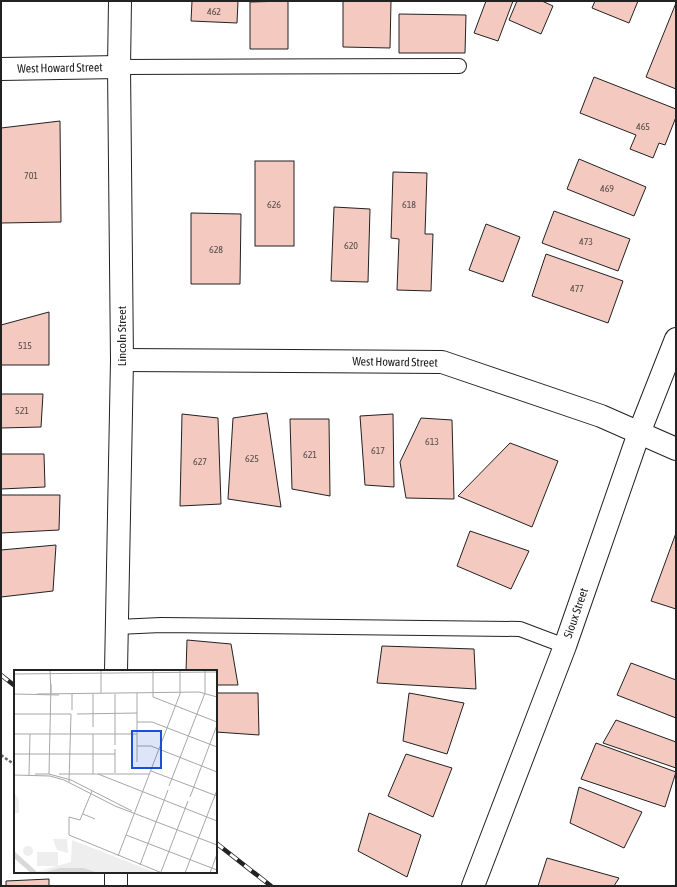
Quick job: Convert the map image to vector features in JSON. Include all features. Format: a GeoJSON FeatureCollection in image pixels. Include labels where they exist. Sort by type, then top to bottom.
{"type":"FeatureCollection","features":[{"type":"Feature","properties":{"kind":"street","name":"Lincoln Street"},"geometry":{"type":"LineString","coordinates":[[116,670],[122,360],[119,67],[120,1]]}},
{"type":"Feature","properties":{"kind":"street","name":"West Howard Street"},"geometry":{"type":"LineString","coordinates":[[1,69],[119,67]]}},
{"type":"Feature","properties":{"kind":"street","name":"Sioux Street"},"geometry":{"type":"LineString","coordinates":[[473,886],[565,646],[639,433],[676,339]]}},
{"type":"Feature","properties":{"kind":"street","name":"West Howard Street"},"geometry":{"type":"LineString","coordinates":[[122,360],[442,362],[601,416],[676,448]]}},
{"type":"Feature","properties":{"kind":"street"},"geometry":{"type":"LineString","coordinates":[[116,873],[116,886]]}},
{"type":"Feature","properties":{"kind":"lane"},"geometry":{"type":"LineString","coordinates":[[119,67],[459,66]]}},
{"type":"Feature","properties":{"kind":"lane"},"geometry":{"type":"LineString","coordinates":[[117,627],[161,625],[520,629],[565,646]]}},
{"type":"Feature","properties":{"kind":"path"},"geometry":{"type":"LineString","coordinates":[[1,755],[14,764]]}},
{"type":"Feature","properties":{"kind":"building"},"geometry":{"type":"Polygon","coordinates":[[[192,1],[238,1],[237,23],[191,21],[192,1]]]}},
{"type":"Feature","properties":{"kind":"building"},"geometry":{"type":"Polygon","coordinates":[[[288,1],[288,49],[250,49],[250,2],[288,1]]]}},
{"type":"Feature","properties":{"kind":"building"},"geometry":{"type":"Polygon","coordinates":[[[343,1],[391,1],[390,48],[343,47],[343,1]]]}},
{"type":"Feature","properties":{"kind":"building"},"geometry":{"type":"Polygon","coordinates":[[[486,1],[513,1],[498,41],[474,33],[486,1]]]}},
{"type":"Feature","properties":{"kind":"building"},"geometry":{"type":"Polygon","coordinates":[[[517,1],[542,1],[553,6],[541,34],[509,20],[517,1]]]}},
{"type":"Feature","properties":{"kind":"building"},"geometry":{"type":"Polygon","coordinates":[[[595,1],[638,1],[629,23],[592,8],[595,1]]]}},
{"type":"Feature","properties":{"kind":"building"},"geometry":{"type":"Polygon","coordinates":[[[676,3],[676,89],[646,77],[676,3]]]}},
{"type":"Feature","properties":{"kind":"building"},"geometry":{"type":"Polygon","coordinates":[[[399,14],[466,15],[465,53],[399,53],[399,14]]]}},
{"type":"Feature","properties":{"kind":"building"},"geometry":{"type":"Polygon","coordinates":[[[594,77],[676,109],[676,117],[665,145],[659,143],[653,158],[630,149],[636,135],[580,113],[594,77]]]}},
{"type":"Feature","properties":{"kind":"building"},"geometry":{"type":"Polygon","coordinates":[[[60,121],[61,222],[1,223],[1,128],[60,121]]]}},
{"type":"Feature","properties":{"kind":"building"},"geometry":{"type":"Polygon","coordinates":[[[579,159],[646,187],[634,216],[567,189],[579,159]]]}},
{"type":"Feature","properties":{"kind":"building"},"geometry":{"type":"Polygon","coordinates":[[[255,161],[294,161],[294,246],[255,246],[255,161]]]}},
{"type":"Feature","properties":{"kind":"building"},"geometry":{"type":"Polygon","coordinates":[[[393,172],[427,173],[425,234],[433,234],[431,291],[397,290],[399,239],[391,238],[393,172]]]}},
{"type":"Feature","properties":{"kind":"building"},"geometry":{"type":"Polygon","coordinates":[[[334,207],[370,209],[368,282],[331,281],[334,207]]]}},
{"type":"Feature","properties":{"kind":"building"},"geometry":{"type":"Polygon","coordinates":[[[554,211],[630,239],[618,271],[542,243],[554,211]]]}},
{"type":"Feature","properties":{"kind":"building"},"geometry":{"type":"Polygon","coordinates":[[[191,213],[241,214],[240,284],[191,284],[191,213]]]}},
{"type":"Feature","properties":{"kind":"building"},"geometry":{"type":"Polygon","coordinates":[[[486,224],[520,237],[503,282],[469,270],[486,224]]]}},
{"type":"Feature","properties":{"kind":"building"},"geometry":{"type":"Polygon","coordinates":[[[546,254],[623,281],[608,323],[532,296],[546,254]]]}},
{"type":"Feature","properties":{"kind":"building"},"geometry":{"type":"Polygon","coordinates":[[[49,312],[49,365],[1,365],[1,325],[49,312]]]}},
{"type":"Feature","properties":{"kind":"building"},"geometry":{"type":"Polygon","coordinates":[[[1,394],[43,394],[41,427],[1,428],[1,394]]]}},
{"type":"Feature","properties":{"kind":"building"},"geometry":{"type":"Polygon","coordinates":[[[267,413],[281,507],[228,499],[233,418],[267,413]]]}},
{"type":"Feature","properties":{"kind":"building"},"geometry":{"type":"Polygon","coordinates":[[[182,414],[218,418],[221,504],[180,506],[182,414]]]}},
{"type":"Feature","properties":{"kind":"building"},"geometry":{"type":"Polygon","coordinates":[[[393,414],[394,487],[365,485],[360,416],[393,414]]]}},
{"type":"Feature","properties":{"kind":"building"},"geometry":{"type":"Polygon","coordinates":[[[421,418],[452,420],[454,499],[406,498],[400,462],[421,418]]]}},
{"type":"Feature","properties":{"kind":"building"},"geometry":{"type":"Polygon","coordinates":[[[290,419],[329,419],[330,496],[292,489],[290,419]]]}},
{"type":"Feature","properties":{"kind":"building"},"geometry":{"type":"Polygon","coordinates":[[[510,443],[558,461],[532,527],[458,496],[510,443]]]}},
{"type":"Feature","properties":{"kind":"building"},"geometry":{"type":"Polygon","coordinates":[[[1,454],[44,454],[45,487],[1,489],[1,454]]]}},
{"type":"Feature","properties":{"kind":"building"},"geometry":{"type":"Polygon","coordinates":[[[1,495],[60,495],[59,530],[1,533],[1,495]]]}},
{"type":"Feature","properties":{"kind":"building"},"geometry":{"type":"Polygon","coordinates":[[[470,531],[529,551],[511,589],[457,566],[470,531]]]}},
{"type":"Feature","properties":{"kind":"building"},"geometry":{"type":"Polygon","coordinates":[[[676,533],[676,609],[651,601],[676,533]]]}},
{"type":"Feature","properties":{"kind":"building"},"geometry":{"type":"Polygon","coordinates":[[[56,545],[53,591],[1,597],[1,550],[56,545]]]}},
{"type":"Feature","properties":{"kind":"building"},"geometry":{"type":"Polygon","coordinates":[[[187,640],[231,644],[238,685],[217,685],[217,670],[186,670],[187,640]]]}},
{"type":"Feature","properties":{"kind":"building"},"geometry":{"type":"Polygon","coordinates":[[[382,646],[474,649],[476,689],[377,683],[382,646]]]}},
{"type":"Feature","properties":{"kind":"building"},"geometry":{"type":"Polygon","coordinates":[[[631,663],[676,680],[676,718],[617,695],[631,663]]]}},
{"type":"Feature","properties":{"kind":"building"},"geometry":{"type":"Polygon","coordinates":[[[217,693],[258,693],[259,735],[217,732],[217,693]]]}},
{"type":"Feature","properties":{"kind":"building"},"geometry":{"type":"Polygon","coordinates":[[[409,693],[464,703],[447,754],[403,741],[409,693]]]}},
{"type":"Feature","properties":{"kind":"building"},"geometry":{"type":"Polygon","coordinates":[[[616,720],[676,742],[676,768],[603,743],[616,720]]]}},
{"type":"Feature","properties":{"kind":"building"},"geometry":{"type":"Polygon","coordinates":[[[596,743],[676,772],[665,807],[581,779],[596,743]]]}},
{"type":"Feature","properties":{"kind":"building"},"geometry":{"type":"Polygon","coordinates":[[[406,754],[452,768],[433,817],[388,796],[406,754]]]}},
{"type":"Feature","properties":{"kind":"building"},"geometry":{"type":"Polygon","coordinates":[[[579,787],[642,812],[624,848],[570,823],[579,787]]]}},
{"type":"Feature","properties":{"kind":"building"},"geometry":{"type":"Polygon","coordinates":[[[369,813],[421,835],[407,877],[358,851],[369,813]]]}},
{"type":"Feature","properties":{"kind":"building"},"geometry":{"type":"Polygon","coordinates":[[[547,858],[619,878],[614,886],[538,886],[547,858]]]}},
{"type":"Feature","properties":{"kind":"building"},"geometry":{"type":"Polygon","coordinates":[[[49,879],[49,886],[6,886],[6,881],[49,879]]]}},
{"type":"Feature","properties":{"kind":"railway"},"geometry":{"type":"LineString","coordinates":[[1,675],[14,685]]}},
{"type":"Feature","properties":{"kind":"railway"},"geometry":{"type":"LineString","coordinates":[[217,844],[271,886]]}}]}
